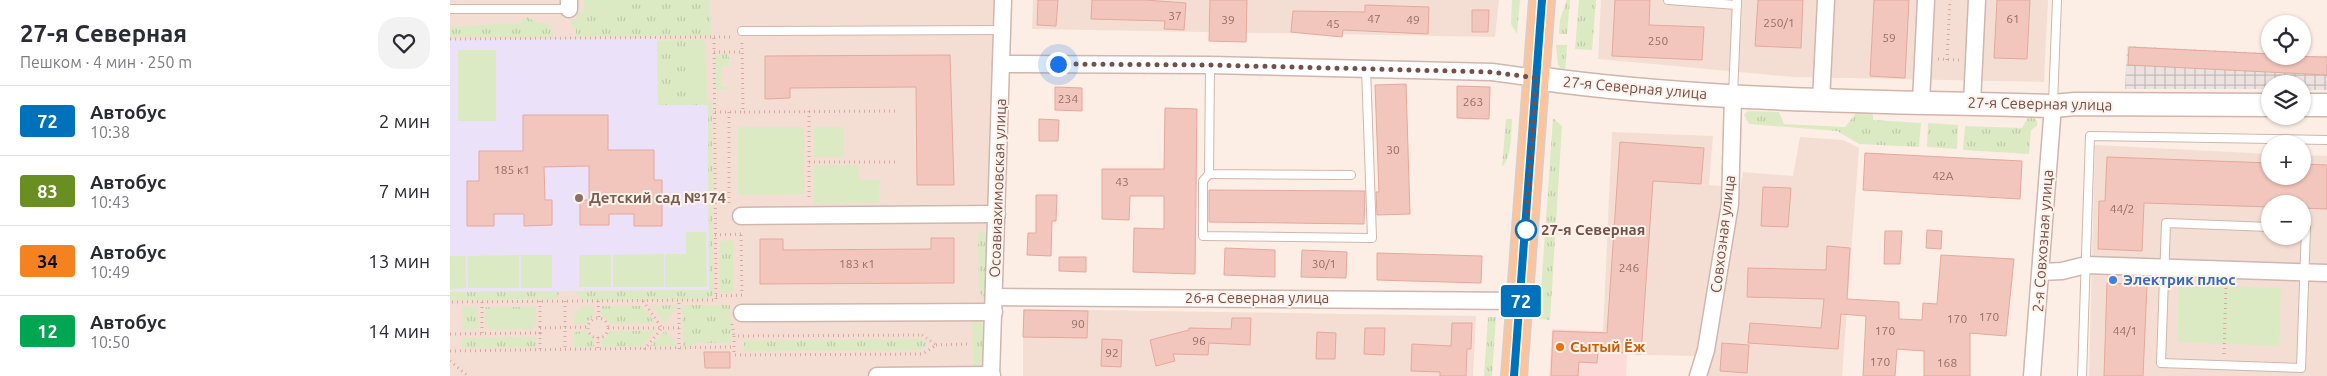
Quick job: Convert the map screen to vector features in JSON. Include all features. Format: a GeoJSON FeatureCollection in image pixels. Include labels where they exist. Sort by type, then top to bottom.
{"type":"FeatureCollection","features":[{"type":"Feature","properties":{"kind":"main road"},"geometry":{"type":"LineString","coordinates":[[1514,376],[1542,0]]}},
{"type":"Feature","properties":{"kind":"street","name":"Осоавиахимовская улица"},"geometry":{"type":"LineString","coordinates":[[992,376],[1003,0]]}},
{"type":"Feature","properties":{"kind":"street"},"geometry":{"type":"LineString","coordinates":[[1821,101],[1826,0]]}},
{"type":"Feature","properties":{"kind":"street"},"geometry":{"type":"LineString","coordinates":[[1921,102],[1926,0]]}},
{"type":"Feature","properties":{"kind":"street"},"geometry":{"type":"LineString","coordinates":[[1972,103],[1977,0]]}},
{"type":"Feature","properties":{"kind":"street","name":"27-я Северная улица"},"geometry":{"type":"LineString","coordinates":[[1001,64],[1210,65],[1492,72],[1536,78],[1733,96],[1821,101],[2053,106],[2076,104],[2261,105]]}},
{"type":"Feature","properties":{"kind":"street","name":"Совхозная улица"},"geometry":{"type":"LineString","coordinates":[[1698,376],[1706,350],[1731,196],[1733,96]]}},
{"type":"Feature","properties":{"kind":"street"},"geometry":{"type":"LineString","coordinates":[[2311,105],[2327,105]]}},
{"type":"Feature","properties":{"kind":"street","name":"2-я Совхозная улица"},"geometry":{"type":"LineString","coordinates":[[2032,376],[2053,106]]}},
{"type":"Feature","properties":{"kind":"street"},"geometry":{"type":"LineString","coordinates":[[733,219],[810,215],[997,214]]}},
{"type":"Feature","properties":{"kind":"street"},"geometry":{"type":"LineString","coordinates":[[2041,272],[2062,271],[2086,265],[2327,273]]}},
{"type":"Feature","properties":{"kind":"street","name":"26-я Северная улица"},"geometry":{"type":"LineString","coordinates":[[742,313],[994,304],[1521,301]]}},
{"type":"Feature","properties":{"kind":"street"},"geometry":{"type":"LineString","coordinates":[[877,376],[992,376]]}},
{"type":"Feature","properties":{"kind":"lane"},"geometry":{"type":"LineString","coordinates":[[1668,0],[1737,2]]}},
{"type":"Feature","properties":{"kind":"lane"},"geometry":{"type":"LineString","coordinates":[[2053,106],[2058,0]]}},
{"type":"Feature","properties":{"kind":"lane","name":"Совхозная улица"},"geometry":{"type":"LineString","coordinates":[[1733,96],[1737,2]]}},
{"type":"Feature","properties":{"kind":"lane"},"geometry":{"type":"LineString","coordinates":[[450,9],[569,4]]}},
{"type":"Feature","properties":{"kind":"lane"},"geometry":{"type":"LineString","coordinates":[[742,31],[1001,30]]}},
{"type":"Feature","properties":{"kind":"lane"},"geometry":{"type":"LineString","coordinates":[[1210,65],[1209,174],[1203,181],[1203,236],[1372,238],[1366,68]]}},
{"type":"Feature","properties":{"kind":"lane"},"geometry":{"type":"LineString","coordinates":[[2082,376],[2090,136],[2327,140]]}},
{"type":"Feature","properties":{"kind":"lane"},"geometry":{"type":"LineString","coordinates":[[1209,174],[1351,175]]}},
{"type":"Feature","properties":{"kind":"lane"},"geometry":{"type":"LineString","coordinates":[[2261,227],[2166,223],[2161,363],[2301,368],[2305,245]]}},
{"type":"Feature","properties":{"kind":"path"},"geometry":{"type":"LineString","coordinates":[[1947,60],[1950,0]]}},
{"type":"Feature","properties":{"kind":"path"},"geometry":{"type":"LineString","coordinates":[[450,302],[716,300],[714,37]]}},
{"type":"Feature","properties":{"kind":"path"},"geometry":{"type":"LineString","coordinates":[[450,39],[742,37],[743,112]]}},
{"type":"Feature","properties":{"kind":"path"},"geometry":{"type":"LineString","coordinates":[[714,52],[742,52]]}},
{"type":"Feature","properties":{"kind":"path"},"geometry":{"type":"LineString","coordinates":[[1923,58],[1974,61]]}},
{"type":"Feature","properties":{"kind":"path"},"geometry":{"type":"LineString","coordinates":[[809,111],[810,215]]}},
{"type":"Feature","properties":{"kind":"path"},"geometry":{"type":"LineString","coordinates":[[714,112],[896,111]]}},
{"type":"Feature","properties":{"kind":"path"},"geometry":{"type":"LineString","coordinates":[[729,112],[733,219],[730,234]]}},
{"type":"Feature","properties":{"kind":"path"},"geometry":{"type":"LineString","coordinates":[[809,162],[896,162]]}},
{"type":"Feature","properties":{"kind":"path"},"geometry":{"type":"LineString","coordinates":[[716,296],[742,295],[741,234],[733,219]]}},
{"type":"Feature","properties":{"kind":"path"},"geometry":{"type":"LineString","coordinates":[[715,235],[741,234]]}},
{"type":"Feature","properties":{"kind":"path"},"geometry":{"type":"LineString","coordinates":[[2224,365],[2227,270]]}},
{"type":"Feature","properties":{"kind":"path"},"geometry":{"type":"LineString","coordinates":[[565,301],[565,350]]}},
{"type":"Feature","properties":{"kind":"path"},"geometry":{"type":"LineString","coordinates":[[598,301],[599,318]]}},
{"type":"Feature","properties":{"kind":"path"},"geometry":{"type":"LineString","coordinates":[[643,301],[662,328]]}},
{"type":"Feature","properties":{"kind":"path"},"geometry":{"type":"LineString","coordinates":[[679,301],[679,349]]}},
{"type":"Feature","properties":{"kind":"path"},"geometry":{"type":"LineString","coordinates":[[482,302],[482,334]]}},
{"type":"Feature","properties":{"kind":"path"},"geometry":{"type":"LineString","coordinates":[[540,302],[540,350]]}},
{"type":"Feature","properties":{"kind":"path"},"geometry":{"type":"LineString","coordinates":[[599,318],[605,321],[608,328],[605,334],[598,337],[590,334],[588,327],[590,321],[599,318]]}},
{"type":"Feature","properties":{"kind":"path"},"geometry":{"type":"LineString","coordinates":[[540,328],[588,327]]}},
{"type":"Feature","properties":{"kind":"path"},"geometry":{"type":"LineString","coordinates":[[608,328],[679,328]]}},
{"type":"Feature","properties":{"kind":"path"},"geometry":{"type":"LineString","coordinates":[[644,350],[662,328]]}},
{"type":"Feature","properties":{"kind":"path"},"geometry":{"type":"LineString","coordinates":[[450,334],[540,333]]}},
{"type":"Feature","properties":{"kind":"path"},"geometry":{"type":"LineString","coordinates":[[936,345],[922,335],[734,336],[734,355],[923,354],[936,345],[969,344]]}},
{"type":"Feature","properties":{"kind":"path"},"geometry":{"type":"LineString","coordinates":[[598,337],[598,350]]}},
{"type":"Feature","properties":{"kind":"path"},"geometry":{"type":"LineString","coordinates":[[450,351],[734,348]]}},
{"type":"Feature","properties":{"kind":"path"},"geometry":{"type":"LineString","coordinates":[[450,361],[468,376]]}},
{"type":"Feature","properties":{"kind":"shaded area"},"geometry":{"type":"Polygon","coordinates":[[[450,0],[994,0],[982,376],[450,376],[450,0]]]}},
{"type":"Feature","properties":{"kind":"shaded area"},"geometry":{"type":"Polygon","coordinates":[[[1033,0],[1499,0],[1495,37],[1032,29],[1033,0]]]}},
{"type":"Feature","properties":{"kind":"shaded area"},"geometry":{"type":"Polygon","coordinates":[[[1601,0],[2048,0],[2044,82],[1794,77],[1598,59],[1601,0]]]}},
{"type":"Feature","properties":{"kind":"shaded area","name":"Детский сад №174"},"geometry":{"type":"Polygon","coordinates":[[[657,38],[658,105],[708,105],[709,290],[450,292],[450,40],[657,38]]]}},
{"type":"Feature","properties":{"kind":"shaded area"},"geometry":{"type":"Polygon","coordinates":[[[2127,46],[2261,53],[2261,65],[2311,65],[2311,56],[2327,56],[2327,90],[2311,90],[2311,75],[2261,75],[2261,89],[2125,89],[2127,46]]]}},
{"type":"Feature","properties":{"kind":"shaded area"},"geometry":{"type":"Polygon","coordinates":[[[1612,132],[1713,136],[1709,185],[1724,186],[1698,356],[1602,354],[1612,132]]]}},
{"type":"Feature","properties":{"kind":"shaded area"},"geometry":{"type":"Polygon","coordinates":[[[1800,137],[1843,140],[1859,148],[1842,376],[1704,376],[1714,338],[1743,172],[1793,176],[1800,137]]]}},
{"type":"Feature","properties":{"kind":"shaded area"},"geometry":{"type":"Polygon","coordinates":[[[2095,145],[2261,154],[2261,185],[2311,185],[2311,155],[2327,156],[2327,376],[2089,376],[2095,145]]]}},
{"type":"Feature","properties":{"kind":"shaded area"},"geometry":{"type":"Polygon","coordinates":[[[1023,309],[1476,316],[1473,376],[1023,376],[1023,309]]]}},
{"type":"Feature","properties":{"kind":"shaded area"},"geometry":{"type":"Polygon","coordinates":[[[1552,329],[1603,331],[1602,353],[1627,355],[1626,376],[1549,376],[1552,329]]]}},
{"type":"Feature","properties":{"kind":"green space"},"geometry":{"type":"Polygon","coordinates":[[[584,0],[592,0],[592,7],[598,10],[614,13],[623,10],[631,0],[710,0],[711,36],[576,36],[576,27],[571,27],[571,19],[577,19],[577,12],[584,12],[584,0]]]}},
{"type":"Feature","properties":{"kind":"green space"},"geometry":{"type":"Polygon","coordinates":[[[592,0],[631,0],[626,9],[613,13],[592,7],[592,0]]]}},
{"type":"Feature","properties":{"kind":"green space"},"geometry":{"type":"Polygon","coordinates":[[[1512,0],[1520,0],[1517,34],[1511,24],[1512,0]]]}},
{"type":"Feature","properties":{"kind":"green space"},"geometry":{"type":"Polygon","coordinates":[[[1567,0],[1570,0],[1567,34],[1559,34],[1560,19],[1567,0]]]}},
{"type":"Feature","properties":{"kind":"green space"},"geometry":{"type":"Polygon","coordinates":[[[1579,0],[1596,0],[1592,50],[1575,49],[1579,0]]]}},
{"type":"Feature","properties":{"kind":"green space"},"geometry":{"type":"Polygon","coordinates":[[[528,17],[535,22],[549,24],[554,37],[450,37],[450,27],[521,23],[523,19],[528,17]]]}},
{"type":"Feature","properties":{"kind":"green space"},"geometry":{"type":"Polygon","coordinates":[[[702,40],[706,44],[706,49],[689,50],[690,101],[712,100],[713,295],[707,299],[582,300],[574,291],[709,290],[708,105],[658,105],[657,41],[702,40]]]}},
{"type":"Feature","properties":{"kind":"green space"},"geometry":{"type":"Polygon","coordinates":[[[1556,45],[1567,45],[1565,73],[1558,65],[1556,45]]]}},
{"type":"Feature","properties":{"kind":"green space"},"geometry":{"type":"Polygon","coordinates":[[[706,49],[707,101],[689,101],[689,50],[706,49]]]}},
{"type":"Feature","properties":{"kind":"green space"},"geometry":{"type":"Polygon","coordinates":[[[458,50],[496,50],[496,121],[458,121],[458,50]]]}},
{"type":"Feature","properties":{"kind":"green space"},"geometry":{"type":"Polygon","coordinates":[[[715,54],[729,54],[729,66],[721,67],[721,87],[732,87],[732,89],[716,90],[715,54]]]}},
{"type":"Feature","properties":{"kind":"green space"},"geometry":{"type":"Polygon","coordinates":[[[1860,108],[1873,109],[1873,120],[1921,123],[1919,147],[1859,144],[1837,131],[1749,124],[1744,115],[1748,111],[1779,112],[1784,124],[1845,127],[1860,108]]]}},
{"type":"Feature","properties":{"kind":"green space"},"geometry":{"type":"Polygon","coordinates":[[[2030,114],[2037,121],[2037,126],[2031,130],[2029,154],[1963,150],[1965,126],[2022,128],[2030,114]]]}},
{"type":"Feature","properties":{"kind":"green space"},"geometry":{"type":"Polygon","coordinates":[[[1553,118],[1562,126],[1550,320],[1539,319],[1553,118]]]}},
{"type":"Feature","properties":{"kind":"green space"},"geometry":{"type":"Polygon","coordinates":[[[1506,119],[1512,119],[1511,138],[1508,157],[1502,167],[1506,119]]]}},
{"type":"Feature","properties":{"kind":"green space"},"geometry":{"type":"Polygon","coordinates":[[[1928,123],[1958,125],[1957,149],[1927,147],[1928,123]]]}},
{"type":"Feature","properties":{"kind":"green space"},"geometry":{"type":"Polygon","coordinates":[[[738,127],[804,127],[804,194],[738,195],[738,127]]]}},
{"type":"Feature","properties":{"kind":"green space"},"geometry":{"type":"Polygon","coordinates":[[[814,127],[844,127],[844,157],[814,157],[814,127]]]}},
{"type":"Feature","properties":{"kind":"green space"},"geometry":{"type":"Polygon","coordinates":[[[814,165],[858,165],[859,180],[879,180],[879,203],[814,204],[814,165]]]}},
{"type":"Feature","properties":{"kind":"green space"},"geometry":{"type":"Polygon","coordinates":[[[686,232],[706,232],[707,287],[665,287],[665,254],[686,254],[686,232]]]}},
{"type":"Feature","properties":{"kind":"green space"},"geometry":{"type":"Polygon","coordinates":[[[984,232],[988,238],[986,294],[984,298],[979,292],[978,233],[984,232]]]}},
{"type":"Feature","properties":{"kind":"green space"},"geometry":{"type":"Polygon","coordinates":[[[733,240],[733,293],[719,293],[720,241],[733,240]]]}},
{"type":"Feature","properties":{"kind":"green space"},"geometry":{"type":"Polygon","coordinates":[[[664,254],[664,287],[613,287],[613,255],[664,254]]]}},
{"type":"Feature","properties":{"kind":"green space"},"geometry":{"type":"Polygon","coordinates":[[[519,255],[519,288],[468,288],[467,256],[519,255]]]}},
{"type":"Feature","properties":{"kind":"green space"},"geometry":{"type":"Polygon","coordinates":[[[521,255],[552,255],[552,288],[521,288],[521,255]]]}},
{"type":"Feature","properties":{"kind":"green space"},"geometry":{"type":"Polygon","coordinates":[[[579,255],[611,255],[611,287],[579,287],[579,255]]]}},
{"type":"Feature","properties":{"kind":"green space"},"geometry":{"type":"Polygon","coordinates":[[[450,256],[466,256],[466,288],[450,289],[450,256]]]}},
{"type":"Feature","properties":{"kind":"green space"},"geometry":{"type":"Polygon","coordinates":[[[2179,285],[2281,288],[2279,346],[2177,342],[2179,285]]]}},
{"type":"Feature","properties":{"kind":"green space"},"geometry":{"type":"Polygon","coordinates":[[[560,291],[557,298],[553,299],[450,300],[450,292],[560,291]]]}},
{"type":"Feature","properties":{"kind":"green space"},"geometry":{"type":"Polygon","coordinates":[[[678,305],[665,323],[651,306],[678,305]]]}},
{"type":"Feature","properties":{"kind":"green space"},"geometry":{"type":"Polygon","coordinates":[[[682,305],[730,305],[731,343],[694,343],[693,346],[683,346],[682,305]]]}},
{"type":"Feature","properties":{"kind":"green space"},"geometry":{"type":"Polygon","coordinates":[[[582,306],[594,306],[594,315],[585,324],[574,324],[574,315],[582,306]]]}},
{"type":"Feature","properties":{"kind":"green space"},"geometry":{"type":"Polygon","coordinates":[[[601,306],[642,306],[655,323],[611,324],[601,315],[601,306]]]}},
{"type":"Feature","properties":{"kind":"green space"},"geometry":{"type":"Polygon","coordinates":[[[462,307],[477,307],[477,329],[463,329],[462,307]]]}},
{"type":"Feature","properties":{"kind":"green space"},"geometry":{"type":"Polygon","coordinates":[[[485,307],[536,307],[536,313],[485,313],[485,307]]]}},
{"type":"Feature","properties":{"kind":"green space"},"geometry":{"type":"Polygon","coordinates":[[[485,313],[536,313],[536,324],[532,329],[489,329],[485,324],[485,313]]]}},
{"type":"Feature","properties":{"kind":"green space"},"geometry":{"type":"Polygon","coordinates":[[[1488,317],[1496,317],[1492,376],[1484,376],[1488,317]]]}},
{"type":"Feature","properties":{"kind":"green space"},"geometry":{"type":"Polygon","coordinates":[[[972,318],[980,322],[985,329],[983,361],[973,370],[972,318]]]}},
{"type":"Feature","properties":{"kind":"green space"},"geometry":{"type":"Polygon","coordinates":[[[585,331],[594,340],[594,347],[574,347],[574,332],[585,331]]]}},
{"type":"Feature","properties":{"kind":"green space"},"geometry":{"type":"Polygon","coordinates":[[[611,331],[656,331],[642,346],[601,347],[601,341],[611,331]]]}},
{"type":"Feature","properties":{"kind":"green space"},"geometry":{"type":"Polygon","coordinates":[[[665,331],[678,346],[650,346],[665,331]]]}},
{"type":"Feature","properties":{"kind":"green space"},"geometry":{"type":"Polygon","coordinates":[[[535,337],[536,347],[462,348],[462,338],[535,337]]]}},
{"type":"Feature","properties":{"kind":"green space"},"geometry":{"type":"Polygon","coordinates":[[[920,339],[928,345],[920,350],[744,351],[744,341],[920,339]]]}},
{"type":"Feature","properties":{"kind":"building"},"geometry":{"type":"Polygon","coordinates":[[[1038,0],[1058,0],[1056,26],[1037,25],[1038,0]]]}},
{"type":"Feature","properties":{"kind":"building"},"geometry":{"type":"Polygon","coordinates":[[[1092,0],[1145,0],[1186,3],[1184,30],[1164,29],[1165,21],[1091,19],[1092,0]]]}},
{"type":"Feature","properties":{"kind":"building"},"geometry":{"type":"Polygon","coordinates":[[[1210,0],[1247,0],[1246,42],[1209,41],[1210,0]]]}},
{"type":"Feature","properties":{"kind":"building"},"geometry":{"type":"Polygon","coordinates":[[[1615,0],[1650,0],[1649,25],[1704,27],[1702,60],[1612,56],[1615,0]]]}},
{"type":"Feature","properties":{"kind":"building"},"geometry":{"type":"Polygon","coordinates":[[[1758,0],[1803,0],[1801,48],[1755,46],[1758,0]]]}},
{"type":"Feature","properties":{"kind":"building"},"geometry":{"type":"Polygon","coordinates":[[[1874,0],[1909,0],[1905,78],[1870,76],[1874,0]]]}},
{"type":"Feature","properties":{"kind":"building"},"geometry":{"type":"Polygon","coordinates":[[[1997,0],[2030,0],[2027,59],[1994,58],[1997,0]]]}},
{"type":"Feature","properties":{"kind":"building"},"geometry":{"type":"Polygon","coordinates":[[[1365,5],[1429,7],[1428,34],[1343,30],[1342,37],[1291,32],[1293,11],[1365,12],[1365,5]]]}},
{"type":"Feature","properties":{"kind":"building"},"geometry":{"type":"Polygon","coordinates":[[[1472,10],[1489,10],[1488,32],[1472,32],[1472,10]]]}},
{"type":"Feature","properties":{"kind":"building"},"geometry":{"type":"Polygon","coordinates":[[[2129,47],[2261,54],[2261,65],[2311,65],[2311,57],[2327,57],[2327,75],[2128,65],[2129,47]]]}},
{"type":"Feature","properties":{"kind":"building"},"geometry":{"type":"Polygon","coordinates":[[[950,55],[954,185],[917,185],[916,87],[790,88],[790,98],[765,99],[765,56],[950,55]]]}},
{"type":"Feature","properties":{"kind":"building"},"geometry":{"type":"Polygon","coordinates":[[[1406,84],[1410,214],[1377,215],[1376,192],[1379,192],[1375,85],[1406,84]]]}},
{"type":"Feature","properties":{"kind":"building"},"geometry":{"type":"Polygon","coordinates":[[[1457,86],[1490,87],[1489,119],[1457,118],[1457,86]]]}},
{"type":"Feature","properties":{"kind":"building"},"geometry":{"type":"Polygon","coordinates":[[[1055,87],[1082,88],[1082,111],[1055,110],[1055,87]]]}},
{"type":"Feature","properties":{"kind":"building"},"geometry":{"type":"Polygon","coordinates":[[[1165,108],[1197,109],[1195,274],[1133,272],[1134,228],[1164,229],[1164,196],[1130,196],[1129,220],[1102,219],[1102,169],[1164,169],[1165,108]]]}},
{"type":"Feature","properties":{"kind":"building","name":"Детский сад №174"},"geometry":{"type":"Polygon","coordinates":[[[523,115],[608,115],[608,150],[654,150],[654,180],[662,180],[662,226],[634,226],[634,214],[609,214],[609,225],[580,225],[580,200],[589,200],[589,166],[544,167],[545,200],[552,200],[552,225],[524,226],[524,214],[494,214],[494,226],[467,226],[467,181],[479,181],[479,151],[523,151],[523,115]]]}},
{"type":"Feature","properties":{"kind":"building"},"geometry":{"type":"Polygon","coordinates":[[[1039,119],[1059,120],[1058,141],[1039,141],[1039,119]]]}},
{"type":"Feature","properties":{"kind":"building"},"geometry":{"type":"Polygon","coordinates":[[[1620,142],[1704,148],[1701,184],[1653,181],[1641,354],[1598,351],[1597,363],[1579,362],[1578,376],[1551,376],[1553,331],[1607,333],[1620,142]]]}},
{"type":"Feature","properties":{"kind":"building"},"geometry":{"type":"Polygon","coordinates":[[[1865,153],[2022,161],[2020,199],[1863,190],[1865,153]]]}},
{"type":"Feature","properties":{"kind":"building"},"geometry":{"type":"Polygon","coordinates":[[[2107,157],[2261,163],[2261,185],[2311,185],[2311,164],[2327,165],[2327,209],[2311,208],[2311,195],[2261,195],[2261,207],[2144,203],[2142,251],[2098,249],[2099,201],[2105,201],[2107,157]]]}},
{"type":"Feature","properties":{"kind":"building"},"geometry":{"type":"Polygon","coordinates":[[[1763,187],[1791,188],[1788,227],[1761,226],[1763,187]]]}},
{"type":"Feature","properties":{"kind":"building"},"geometry":{"type":"Polygon","coordinates":[[[1209,190],[1365,191],[1364,224],[1209,222],[1209,190]]]}},
{"type":"Feature","properties":{"kind":"building"},"geometry":{"type":"Polygon","coordinates":[[[1036,195],[1057,195],[1056,221],[1052,221],[1051,256],[1027,255],[1028,233],[1036,233],[1036,195]]]}},
{"type":"Feature","properties":{"kind":"building"},"geometry":{"type":"Polygon","coordinates":[[[1927,230],[1942,231],[1941,249],[1926,248],[1927,230]]]}},
{"type":"Feature","properties":{"kind":"building"},"geometry":{"type":"Polygon","coordinates":[[[1885,231],[1902,231],[1900,264],[1884,264],[1885,231]]]}},
{"type":"Feature","properties":{"kind":"building"},"geometry":{"type":"Polygon","coordinates":[[[931,238],[954,238],[954,283],[760,284],[760,239],[783,239],[783,250],[931,249],[931,238]]]}},
{"type":"Feature","properties":{"kind":"building"},"geometry":{"type":"Polygon","coordinates":[[[1827,246],[1850,248],[1847,299],[1899,302],[1899,319],[1922,320],[1923,303],[1937,304],[1941,255],[2014,259],[2006,336],[1970,333],[1970,376],[1924,376],[1924,351],[1897,349],[1895,376],[1863,376],[1866,316],[1841,314],[1838,349],[1748,343],[1750,323],[1821,328],[1824,299],[1747,297],[1748,268],[1826,270],[1827,246]]]}},
{"type":"Feature","properties":{"kind":"building"},"geometry":{"type":"Polygon","coordinates":[[[1225,248],[1275,250],[1275,277],[1224,275],[1225,248]]]}},
{"type":"Feature","properties":{"kind":"building"},"geometry":{"type":"Polygon","coordinates":[[[1302,250],[1347,252],[1346,278],[1301,277],[1302,250]]]}},
{"type":"Feature","properties":{"kind":"building"},"geometry":{"type":"Polygon","coordinates":[[[1377,253],[1482,256],[1481,283],[1377,280],[1377,253]]]}},
{"type":"Feature","properties":{"kind":"building"},"geometry":{"type":"Polygon","coordinates":[[[1059,257],[1086,257],[1086,272],[1059,271],[1059,257]]]}},
{"type":"Feature","properties":{"kind":"building"},"geometry":{"type":"Polygon","coordinates":[[[2107,283],[2147,285],[2143,376],[2104,376],[2107,283]]]}},
{"type":"Feature","properties":{"kind":"building"},"geometry":{"type":"Polygon","coordinates":[[[1024,310],[1088,311],[1087,338],[1023,337],[1024,310]]]}},
{"type":"Feature","properties":{"kind":"building"},"geometry":{"type":"Polygon","coordinates":[[[1232,318],[1251,318],[1250,345],[1209,343],[1208,355],[1173,354],[1175,361],[1156,366],[1150,340],[1189,330],[1189,328],[1231,329],[1232,318]]]}},
{"type":"Feature","properties":{"kind":"building"},"geometry":{"type":"Polygon","coordinates":[[[1452,323],[1472,323],[1471,349],[1467,349],[1466,376],[1440,376],[1440,372],[1411,371],[1412,344],[1451,346],[1452,323]]]}},
{"type":"Feature","properties":{"kind":"building"},"geometry":{"type":"Polygon","coordinates":[[[1365,328],[1385,328],[1384,355],[1364,354],[1365,328]]]}},
{"type":"Feature","properties":{"kind":"building"},"geometry":{"type":"Polygon","coordinates":[[[1317,332],[1336,333],[1335,359],[1316,359],[1317,332]]]}},
{"type":"Feature","properties":{"kind":"building"},"geometry":{"type":"Polygon","coordinates":[[[1102,339],[1122,340],[1121,367],[1101,366],[1102,339]]]}},
{"type":"Feature","properties":{"kind":"building"},"geometry":{"type":"Polygon","coordinates":[[[1722,343],[1749,345],[1747,373],[1720,371],[1722,343]]]}},
{"type":"Feature","properties":{"kind":"building"},"geometry":{"type":"Polygon","coordinates":[[[704,352],[730,352],[730,368],[705,368],[704,352]]]}},
{"type":"Feature","properties":{"kind":"bus line","name":"72"},"geometry":{"type":"LineString","coordinates":[[1514,376],[1542,0]]}},
{"type":"Feature","properties":{"kind":"place","name":"Детский сад №174"},"geometry":{"type":"Point","coordinates":[579,198]}},
{"type":"Feature","properties":{"kind":"place","name":"27-я Северная"},"geometry":{"type":"Point","coordinates":[1526,230]}},
{"type":"Feature","properties":{"kind":"place","name":"Электрик плюс"},"geometry":{"type":"Point","coordinates":[2113,280]}},
{"type":"Feature","properties":{"kind":"place","name":"Сытый Ёж"},"geometry":{"type":"Point","coordinates":[1560,347]}},
{"type":"Feature","properties":{"kind":"route"},"geometry":{"type":"LineString","coordinates":[[1058,64],[1210,65],[1492,72],[1536,78],[1526,230]]}}]}
